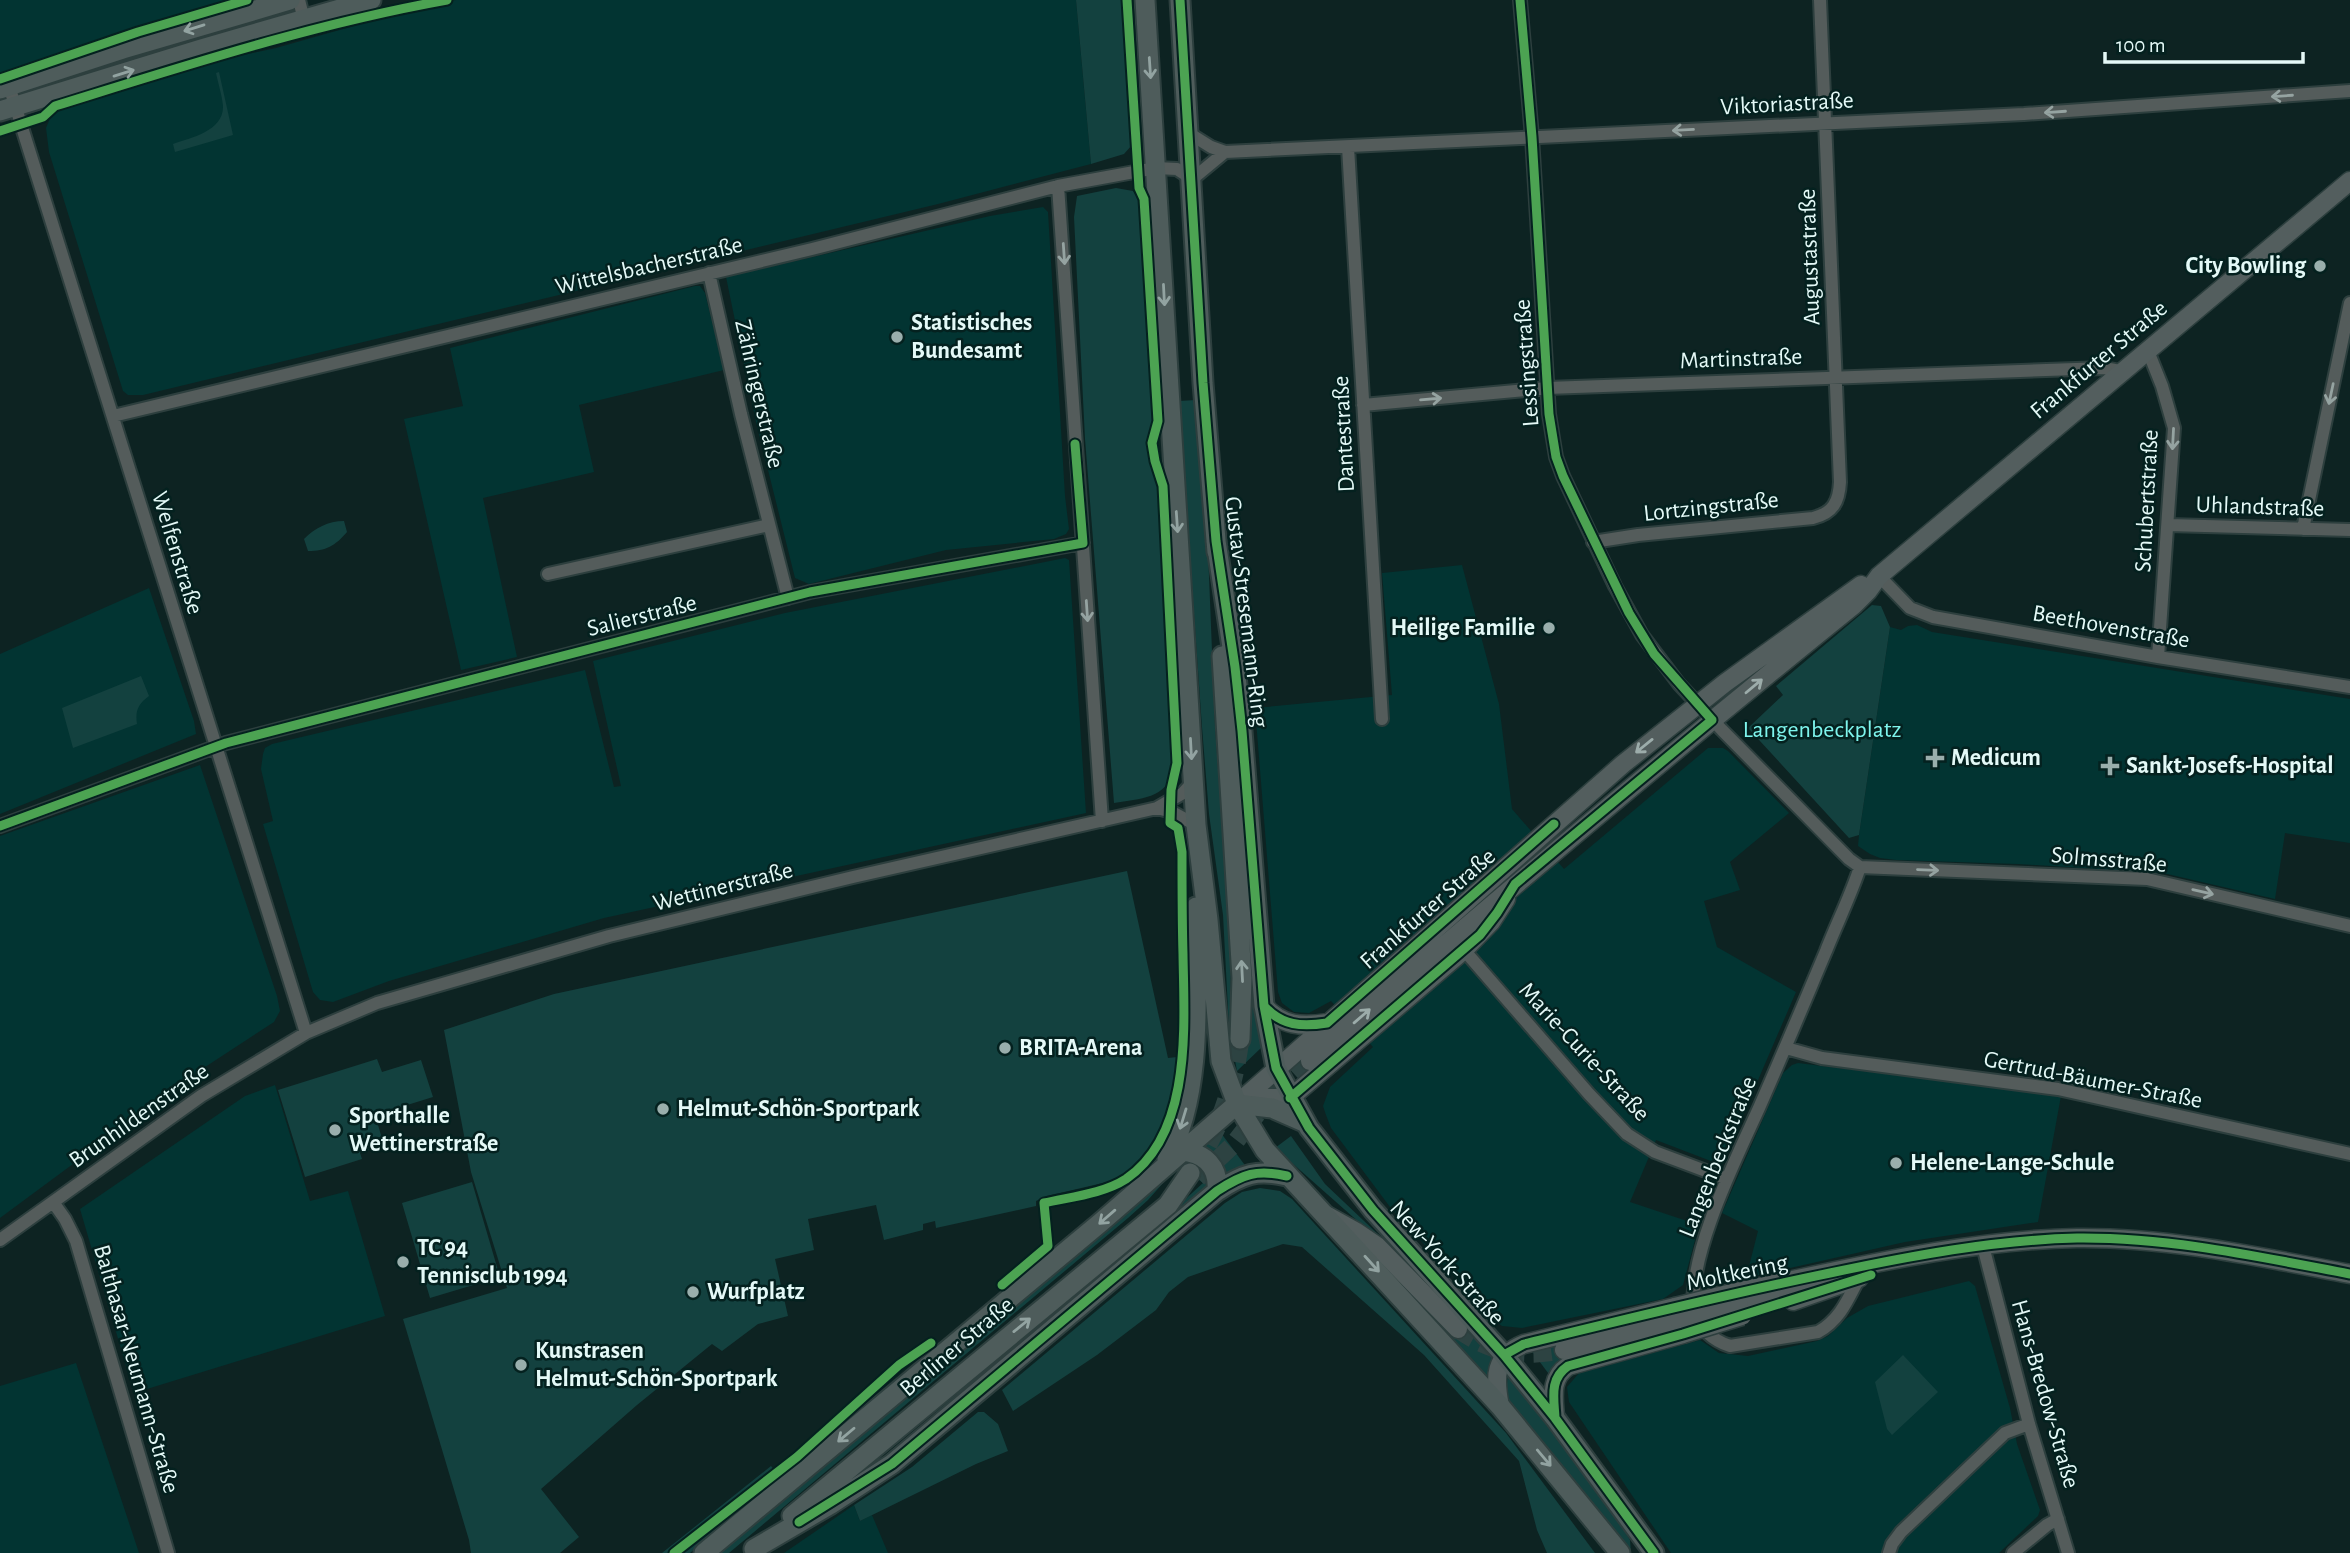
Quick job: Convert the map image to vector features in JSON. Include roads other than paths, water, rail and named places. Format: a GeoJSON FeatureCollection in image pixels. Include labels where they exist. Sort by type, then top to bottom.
{"type":"FeatureCollection","features":[{"type":"Feature","properties":{"kind":"main road"},"geometry":{"type":"LineString","coordinates":[[5,87],[290,0]]}},
{"type":"Feature","properties":{"kind":"main road"},"geometry":{"type":"LineString","coordinates":[[8,109],[201,48],[371,0]]}},
{"type":"Feature","properties":{"kind":"main road"},"geometry":{"type":"LineString","coordinates":[[1145,0],[1193,782],[1209,931],[1217,1040],[1227,1084],[1242,1099],[1265,1150],[1500,1406],[1620,1553]]}},
{"type":"Feature","properties":{"kind":"main road","name":"Gustav-Stresemann-Ring"},"geometry":{"type":"LineString","coordinates":[[1180,0],[1242,978],[1240,1039]]}},
{"type":"Feature","properties":{"kind":"main road","name":"Frankfurter Straße"},"geometry":{"type":"LineString","coordinates":[[1242,1099],[1592,790],[1698,704],[1856,588],[1879,576],[2350,181]]}},
{"type":"Feature","properties":{"kind":"main road"},"geometry":{"type":"LineString","coordinates":[[1169,385],[1180,393],[1189,393],[1203,383]]}},
{"type":"Feature","properties":{"kind":"main road","name":"Gustav-Stresemann-Ring"},"geometry":{"type":"LineString","coordinates":[[1216,541],[1236,667],[1264,1006],[1276,1068],[1290,1098]]}},
{"type":"Feature","properties":{"kind":"main road","name":"Frankfurter Straße"},"geometry":{"type":"LineString","coordinates":[[1310,1061],[1515,884],[1854,605],[1868,592],[1879,576]]}},
{"type":"Feature","properties":{"kind":"main road"},"geometry":{"type":"LineString","coordinates":[[1158,1172],[1176,1140],[1186,1111],[1190,1088],[1194,1032],[1197,828]]}},
{"type":"Feature","properties":{"kind":"main road"},"geometry":{"type":"LineString","coordinates":[[1242,1099],[1290,1098],[1464,950],[1491,922],[1515,884]]}},
{"type":"Feature","properties":{"kind":"main road"},"geometry":{"type":"LineString","coordinates":[[1264,1006],[1275,1017],[1288,1023],[1327,1023]]}},
{"type":"Feature","properties":{"kind":"main road","name":"New-York-Straße"},"geometry":{"type":"LineString","coordinates":[[1290,1098],[1304,1122],[1373,1210],[1504,1355],[1555,1418],[1649,1551]]}},
{"type":"Feature","properties":{"kind":"main road","name":"Berliner Straße"},"geometry":{"type":"LineString","coordinates":[[704,1553],[1242,1099]]}},
{"type":"Feature","properties":{"kind":"main road","name":"New-York-Straße"},"geometry":{"type":"LineString","coordinates":[[1242,1099],[1304,1122]]}},
{"type":"Feature","properties":{"kind":"main road"},"geometry":{"type":"LineString","coordinates":[[1182,1151],[1198,1154],[1209,1162],[1216,1175],[1217,1191]]}},
{"type":"Feature","properties":{"kind":"main road"},"geometry":{"type":"LineString","coordinates":[[751,1551],[892,1464],[1217,1191],[1254,1172],[1287,1176]]}},
{"type":"Feature","properties":{"kind":"main road","name":"Berliner Straße"},"geometry":{"type":"LineString","coordinates":[[751,1551],[1168,1205],[1194,1175]]}},
{"type":"Feature","properties":{"kind":"main road"},"geometry":{"type":"LineString","coordinates":[[1325,1214],[1377,1246],[1458,1329]]}},
{"type":"Feature","properties":{"kind":"main road","name":"Moltkering"},"geometry":{"type":"LineString","coordinates":[[1739,1305],[1877,1263],[2039,1240],[2079,1238],[2150,1241],[2228,1251],[2350,1274]]}},
{"type":"Feature","properties":{"kind":"main road","name":"Moltkering"},"geometry":{"type":"LineString","coordinates":[[1564,1350],[1739,1305],[1956,1255],[1983,1246]]}},
{"type":"Feature","properties":{"kind":"main road"},"geometry":{"type":"LineString","coordinates":[[1555,1418],[1554,1385],[1560,1371],[1568,1366],[1679,1320],[1739,1305]]}},
{"type":"Feature","properties":{"kind":"main road","name":"Moltkering"},"geometry":{"type":"LineString","coordinates":[[1504,1355],[1524,1344],[1679,1320]]}},
{"type":"Feature","properties":{"kind":"main road"},"geometry":{"type":"LineString","coordinates":[[1500,1406],[1497,1380],[1504,1355]]}},
{"type":"Feature","properties":{"kind":"street"},"geometry":{"type":"LineString","coordinates":[[299,0],[304,20]]}},
{"type":"Feature","properties":{"kind":"street","name":"Lessingstraße"},"geometry":{"type":"LineString","coordinates":[[1520,0],[1532,137],[1547,388],[1556,457],[1593,542],[1642,635],[1679,684],[1713,720]]}},
{"type":"Feature","properties":{"kind":"street","name":"Augustastraße"},"geometry":{"type":"LineString","coordinates":[[1820,0],[1840,494],[1831,511]]}},
{"type":"Feature","properties":{"kind":"street","name":"Welfenstraße"},"geometry":{"type":"LineString","coordinates":[[5,87],[8,109],[113,416],[306,1033]]}},
{"type":"Feature","properties":{"kind":"street","name":"Viktoriastraße"},"geometry":{"type":"LineString","coordinates":[[1225,152],[2024,114],[2350,91]]}},
{"type":"Feature","properties":{"kind":"street"},"geometry":{"type":"LineString","coordinates":[[1187,131],[1211,147],[1225,152]]}},
{"type":"Feature","properties":{"kind":"street","name":"Dantestraße"},"geometry":{"type":"LineString","coordinates":[[1348,147],[1382,719]]}},
{"type":"Feature","properties":{"kind":"street"},"geometry":{"type":"LineString","coordinates":[[1190,181],[1225,152]]}},
{"type":"Feature","properties":{"kind":"street","name":"Wittelsbacherstraße"},"geometry":{"type":"LineString","coordinates":[[113,416],[812,249],[1058,187],[1156,168],[1177,169],[1186,174],[1190,181]]}},
{"type":"Feature","properties":{"kind":"street"},"geometry":{"type":"LineString","coordinates":[[1058,187],[1102,821]]}},
{"type":"Feature","properties":{"kind":"street","name":"Zähringerstraße"},"geometry":{"type":"LineString","coordinates":[[709,273],[788,598]]}},
{"type":"Feature","properties":{"kind":"street"},"geometry":{"type":"LineString","coordinates":[[2303,529],[2350,303]]}},
{"type":"Feature","properties":{"kind":"street","name":"Schubertstraße"},"geometry":{"type":"LineString","coordinates":[[2148,351],[2159,377],[2174,428],[2158,657]]}},
{"type":"Feature","properties":{"kind":"street","name":"Martinstraße"},"geometry":{"type":"LineString","coordinates":[[1363,405],[1547,388],[1835,376],[2104,368],[2115,370],[2120,375]]}},
{"type":"Feature","properties":{"kind":"street","name":"Lortzingstraße"},"geometry":{"type":"LineString","coordinates":[[1593,542],[1813,518],[1831,511]]}},
{"type":"Feature","properties":{"kind":"street"},"geometry":{"type":"LineString","coordinates":[[548,574],[769,525]]}},
{"type":"Feature","properties":{"kind":"street","name":"Uhlandstraße"},"geometry":{"type":"LineString","coordinates":[[2168,525],[2350,530]]}},
{"type":"Feature","properties":{"kind":"street","name":"Salierstraße"},"geometry":{"type":"LineString","coordinates":[[0,826],[215,746],[788,598],[1083,542]]}},
{"type":"Feature","properties":{"kind":"street","name":"Beethovenstraße"},"geometry":{"type":"LineString","coordinates":[[1879,576],[1910,608],[1933,617],[2158,657],[2350,687]]}},
{"type":"Feature","properties":{"kind":"street"},"geometry":{"type":"LineString","coordinates":[[1713,720],[1849,859],[1860,867]]}},
{"type":"Feature","properties":{"kind":"street","name":"Wettinerstraße"},"geometry":{"type":"LineString","coordinates":[[306,1033],[400,995],[609,936],[1157,808],[1183,793],[1193,782]]}},
{"type":"Feature","properties":{"kind":"street"},"geometry":{"type":"LineString","coordinates":[[1157,808],[1172,812],[1197,828]]}},
{"type":"Feature","properties":{"kind":"street","name":"Solmsstraße"},"geometry":{"type":"LineString","coordinates":[[1860,867],[2147,879],[2350,926]]}},
{"type":"Feature","properties":{"kind":"street","name":"Langenbeckstraße"},"geometry":{"type":"LineString","coordinates":[[1859,1278],[1834,1322],[1818,1332],[1735,1346],[1719,1342],[1701,1325],[1694,1307],[1703,1247],[1727,1179],[1786,1048],[1860,867]]}},
{"type":"Feature","properties":{"kind":"street","name":"Marie-Curie-Straße"},"geometry":{"type":"LineString","coordinates":[[1464,950],[1627,1134],[1655,1152],[1727,1179]]}},
{"type":"Feature","properties":{"kind":"street","name":"Brunhildenstraße"},"geometry":{"type":"LineString","coordinates":[[0,1240],[201,1096],[306,1033]]}},
{"type":"Feature","properties":{"kind":"street","name":"Gertrud-Bäumer-Straße"},"geometry":{"type":"LineString","coordinates":[[1786,1048],[1822,1058],[2058,1089],[2350,1154]]}},
{"type":"Feature","properties":{"kind":"street","name":"Balthasar-Neumann-Straße"},"geometry":{"type":"LineString","coordinates":[[53,1202],[76,1241],[168,1553]]}},
{"type":"Feature","properties":{"kind":"street","name":"Hans-Bredow-Straße"},"geometry":{"type":"LineString","coordinates":[[1983,1246],[2029,1424],[2068,1553]]}},
{"type":"Feature","properties":{"kind":"street"},"geometry":{"type":"LineString","coordinates":[[1889,1553],[1901,1532],[2004,1433],[2029,1424]]}},
{"type":"Feature","properties":{"kind":"street"},"geometry":{"type":"LineString","coordinates":[[2013,1553],[2058,1519]]}},
{"type":"Feature","properties":{"kind":"tunnel"},"geometry":{"type":"LineString","coordinates":[[1193,1169],[1211,1139],[1224,1107],[1234,1074],[1240,1039]]}},
{"type":"Feature","properties":{"kind":"tunnel"},"geometry":{"type":"LineString","coordinates":[[1275,1093],[1310,1061]]}},
{"type":"Feature","properties":{"kind":"tunnel"},"geometry":{"type":"LineString","coordinates":[[1198,1178],[1233,1145],[1257,1114]]}},
{"type":"Feature","properties":{"kind":"tunnel"},"geometry":{"type":"LineString","coordinates":[[1458,1329],[1483,1344],[1509,1352],[1536,1354],[1564,1350]]}},
{"type":"Feature","properties":{"kind":"place","name":"City Bowling"},"geometry":{"type":"Point","coordinates":[2320,266]}},
{"type":"Feature","properties":{"kind":"place","name":"Statistisches Bundesamt"},"geometry":{"type":"Point","coordinates":[897,337]}},
{"type":"Feature","properties":{"kind":"place","name":"Heilige Familie"},"geometry":{"type":"Point","coordinates":[1549,628]}},
{"type":"Feature","properties":{"kind":"place","name":"Medicum"},"geometry":{"type":"Point","coordinates":[1935,758]}},
{"type":"Feature","properties":{"kind":"place","name":"Sankt-Josefs-Hospital"},"geometry":{"type":"Point","coordinates":[2110,766]}},
{"type":"Feature","properties":{"kind":"place","name":"BRITA-Arena"},"geometry":{"type":"Point","coordinates":[1005,1048]}},
{"type":"Feature","properties":{"kind":"place","name":"Helmut-Schön-Sportpark"},"geometry":{"type":"Point","coordinates":[663,1109]}},
{"type":"Feature","properties":{"kind":"place","name":"Sporthalle Wettinerstraße"},"geometry":{"type":"Point","coordinates":[335,1130]}},
{"type":"Feature","properties":{"kind":"place","name":"Helene-Lange-Schule"},"geometry":{"type":"Point","coordinates":[1896,1163]}},
{"type":"Feature","properties":{"kind":"place","name":"TC 94 Tennisclub 1994"},"geometry":{"type":"Point","coordinates":[403,1262]}},
{"type":"Feature","properties":{"kind":"place","name":"Wurfplatz"},"geometry":{"type":"Point","coordinates":[693,1292]}},
{"type":"Feature","properties":{"kind":"place","name":"Kunstrasen Helmut-Schön-Sportpark"},"geometry":{"type":"Point","coordinates":[521,1365]}},
{"type":"Feature","properties":{"kind":"park label","name":"Langenbeckplatz"},"geometry":{"type":"Point","coordinates":[1822,730]}}]}
